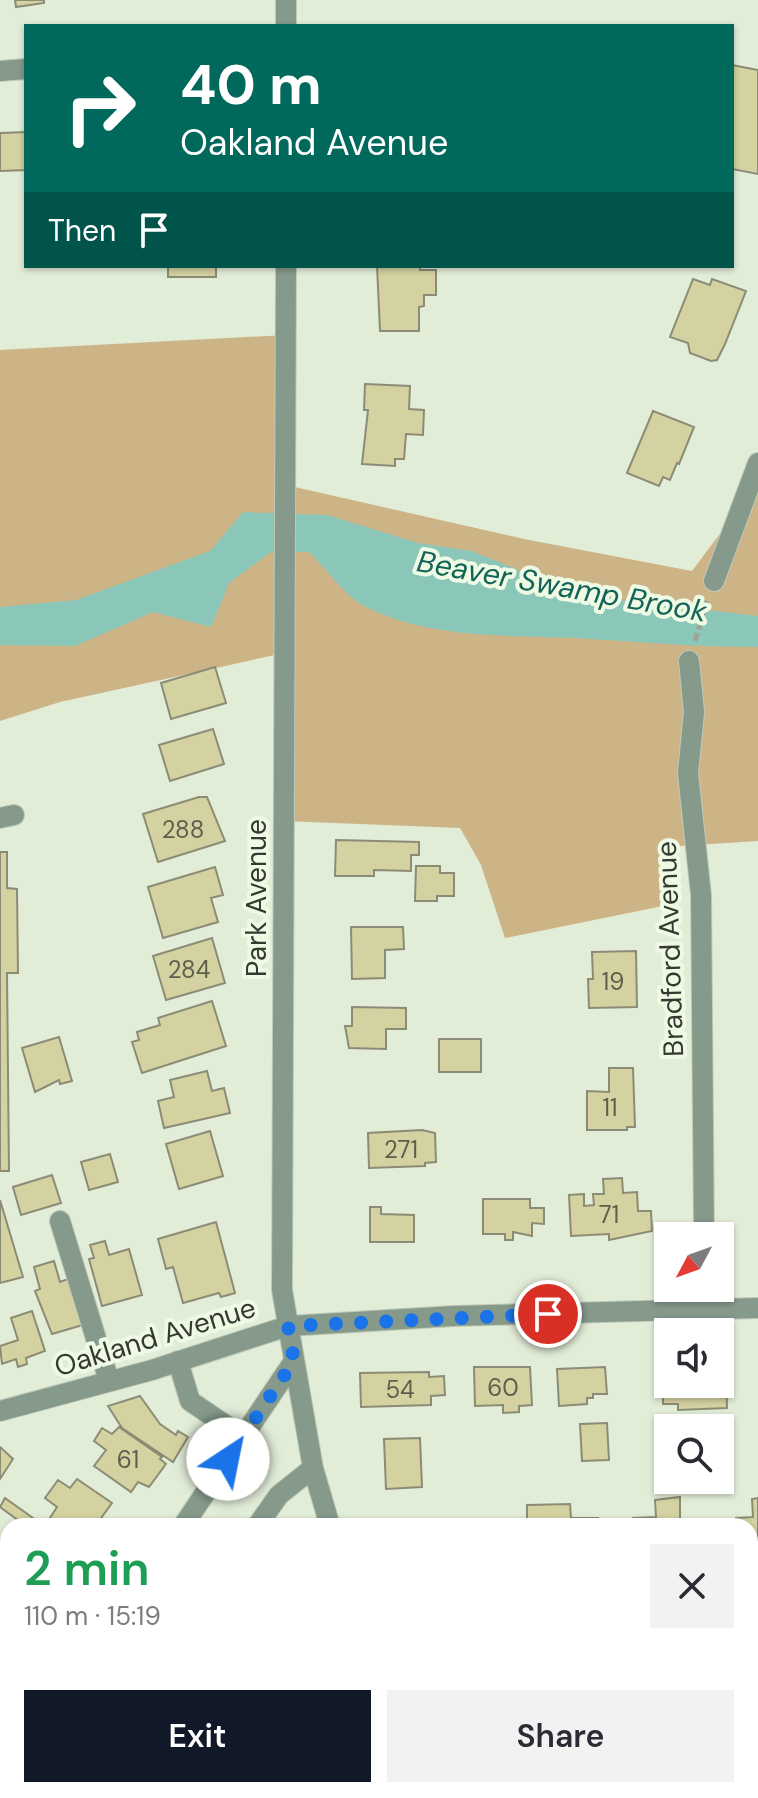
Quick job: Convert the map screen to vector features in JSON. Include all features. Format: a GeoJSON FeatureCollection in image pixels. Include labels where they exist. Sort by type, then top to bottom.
{"type":"FeatureCollection","features":[{"type":"Feature","properties":{"kind":"street"},"geometry":{"type":"LineString","coordinates":[[286,0],[286,24]]}},
{"type":"Feature","properties":{"kind":"street"},"geometry":{"type":"LineString","coordinates":[[0,71],[24,69]]}},
{"type":"Feature","properties":{"kind":"street","name":"Park Avenue"},"geometry":{"type":"LineString","coordinates":[[286,268],[282,1290],[313,1468],[328,1518]]}},
{"type":"Feature","properties":{"kind":"street"},"geometry":{"type":"LineString","coordinates":[[714,581],[758,463]]}},
{"type":"Feature","properties":{"kind":"street","name":"Bradford Avenue"},"geometry":{"type":"LineString","coordinates":[[689,661],[694,712],[688,773],[701,895],[704,1222]]}},
{"type":"Feature","properties":{"kind":"street"},"geometry":{"type":"LineString","coordinates":[[60,1221],[109,1381]]}},
{"type":"Feature","properties":{"kind":"street"},"geometry":{"type":"LineString","coordinates":[[705,1302],[705,1309]]}},
{"type":"Feature","properties":{"kind":"street","name":"Oakland Avenue"},"geometry":{"type":"LineString","coordinates":[[1,1408],[109,1381],[288,1326],[454,1316],[758,1308]]}},
{"type":"Feature","properties":{"kind":"street"},"geometry":{"type":"LineString","coordinates":[[178,1361],[190,1401],[243,1437]]}},
{"type":"Feature","properties":{"kind":"street"},"geometry":{"type":"LineString","coordinates":[[188,1518],[294,1361]]}},
{"type":"Feature","properties":{"kind":"street"},"geometry":{"type":"LineString","coordinates":[[263,1518],[279,1495],[313,1468]]}},
{"type":"Feature","properties":{"kind":"path"},"geometry":{"type":"LineString","coordinates":[[689,661],[714,581]]}},
{"type":"Feature","properties":{"kind":"shaded area"},"geometry":{"type":"Polygon","coordinates":[[[286,335],[286,485],[524,539],[692,571],[743,503],[758,463],[758,841],[679,846],[663,906],[505,938],[481,865],[460,828],[284,821],[284,653],[60,702],[0,721],[0,350],[286,335]]]}},
{"type":"Feature","properties":{"kind":"water","name":"Beaver Swamp Brook"},"geometry":{"type":"Polygon","coordinates":[[[243,512],[327,515],[418,543],[471,551],[551,583],[621,600],[758,616],[758,647],[495,635],[416,625],[358,602],[309,552],[271,552],[229,583],[211,627],[153,612],[75,646],[0,645],[0,607],[76,600],[210,551],[243,512]]]}},
{"type":"Feature","properties":{"kind":"building"},"geometry":{"type":"Polygon","coordinates":[[[15,0],[44,0],[44,3],[16,7],[15,0]]]}},
{"type":"Feature","properties":{"kind":"building"},"geometry":{"type":"Polygon","coordinates":[[[734,65],[758,70],[758,174],[734,169],[734,65]]]}},
{"type":"Feature","properties":{"kind":"building"},"geometry":{"type":"Polygon","coordinates":[[[24,132],[24,170],[0,171],[0,133],[24,132]]]}},
{"type":"Feature","properties":{"kind":"building"},"geometry":{"type":"Polygon","coordinates":[[[168,268],[216,268],[216,277],[168,277],[168,268]]]}},
{"type":"Feature","properties":{"kind":"building"},"geometry":{"type":"Polygon","coordinates":[[[377,268],[436,270],[436,295],[424,295],[424,306],[419,307],[419,331],[380,331],[377,268]]]}},
{"type":"Feature","properties":{"kind":"building"},"geometry":{"type":"Polygon","coordinates":[[[693,279],[710,285],[712,279],[746,291],[717,360],[711,361],[690,353],[688,343],[670,337],[693,279]]]}},
{"type":"Feature","properties":{"kind":"building"},"geometry":{"type":"Polygon","coordinates":[[[365,384],[410,386],[409,409],[424,410],[423,435],[406,434],[404,459],[395,459],[395,466],[362,464],[368,410],[364,410],[365,384]]]}},
{"type":"Feature","properties":{"kind":"building"},"geometry":{"type":"Polygon","coordinates":[[[653,411],[694,427],[670,480],[663,477],[659,486],[627,473],[653,411]]]}},
{"type":"Feature","properties":{"kind":"building"},"geometry":{"type":"Polygon","coordinates":[[[215,667],[226,703],[171,719],[161,683],[215,667]]]}},
{"type":"Feature","properties":{"kind":"building"},"geometry":{"type":"Polygon","coordinates":[[[213,729],[224,764],[170,781],[159,745],[213,729]]]}},
{"type":"Feature","properties":{"kind":"building"},"geometry":{"type":"Polygon","coordinates":[[[207,797],[225,841],[158,862],[143,814],[207,797]]]}},
{"type":"Feature","properties":{"kind":"building"},"geometry":{"type":"Polygon","coordinates":[[[336,840],[419,842],[419,855],[411,855],[411,871],[374,870],[374,876],[335,876],[336,840]]]}},
{"type":"Feature","properties":{"kind":"building"},"geometry":{"type":"Polygon","coordinates":[[[0,852],[7,852],[7,888],[17,889],[18,973],[7,973],[9,1171],[0,1171],[0,852]]]}},
{"type":"Feature","properties":{"kind":"building"},"geometry":{"type":"Polygon","coordinates":[[[416,866],[440,866],[440,873],[454,873],[454,896],[437,896],[437,901],[415,901],[416,866]]]}},
{"type":"Feature","properties":{"kind":"building"},"geometry":{"type":"Polygon","coordinates":[[[215,867],[223,895],[211,898],[218,922],[163,938],[148,887],[215,867]]]}},
{"type":"Feature","properties":{"kind":"building"},"geometry":{"type":"Polygon","coordinates":[[[351,927],[403,927],[404,949],[385,950],[385,978],[352,979],[351,927]]]}},
{"type":"Feature","properties":{"kind":"building"},"geometry":{"type":"Polygon","coordinates":[[[212,938],[225,983],[166,1000],[153,956],[212,938]]]}},
{"type":"Feature","properties":{"kind":"building"},"geometry":{"type":"Polygon","coordinates":[[[636,951],[637,1007],[589,1008],[588,979],[593,979],[592,952],[636,951]]]}},
{"type":"Feature","properties":{"kind":"building"},"geometry":{"type":"Polygon","coordinates":[[[212,1001],[226,1046],[142,1073],[132,1042],[139,1040],[137,1032],[160,1025],[158,1018],[212,1001]]]}},
{"type":"Feature","properties":{"kind":"building"},"geometry":{"type":"Polygon","coordinates":[[[352,1007],[406,1008],[406,1029],[386,1029],[386,1049],[349,1048],[345,1026],[352,1026],[352,1007]]]}},
{"type":"Feature","properties":{"kind":"building"},"geometry":{"type":"Polygon","coordinates":[[[59,1037],[72,1081],[60,1084],[59,1080],[35,1092],[22,1048],[59,1037]]]}},
{"type":"Feature","properties":{"kind":"building"},"geometry":{"type":"Polygon","coordinates":[[[439,1039],[481,1039],[481,1072],[439,1072],[439,1039]]]}},
{"type":"Feature","properties":{"kind":"building"},"geometry":{"type":"Polygon","coordinates":[[[609,1068],[633,1068],[635,1127],[627,1127],[627,1130],[587,1130],[587,1091],[609,1092],[609,1068]]]}},
{"type":"Feature","properties":{"kind":"building"},"geometry":{"type":"Polygon","coordinates":[[[207,1071],[212,1091],[224,1088],[230,1113],[164,1128],[158,1101],[174,1097],[170,1080],[207,1071]]]}},
{"type":"Feature","properties":{"kind":"building"},"geometry":{"type":"Polygon","coordinates":[[[422,1130],[435,1133],[436,1162],[425,1163],[425,1166],[369,1168],[368,1133],[422,1130]]]}},
{"type":"Feature","properties":{"kind":"building"},"geometry":{"type":"Polygon","coordinates":[[[210,1131],[223,1176],[179,1189],[166,1144],[210,1131]]]}},
{"type":"Feature","properties":{"kind":"building"},"geometry":{"type":"Polygon","coordinates":[[[110,1154],[118,1182],[89,1190],[81,1162],[110,1154]]]}},
{"type":"Feature","properties":{"kind":"building"},"geometry":{"type":"Polygon","coordinates":[[[52,1175],[61,1203],[21,1215],[13,1187],[52,1175]]]}},
{"type":"Feature","properties":{"kind":"building"},"geometry":{"type":"Polygon","coordinates":[[[622,1178],[623,1193],[637,1192],[638,1211],[651,1211],[652,1231],[609,1240],[609,1234],[571,1236],[569,1195],[584,1194],[584,1206],[594,1205],[593,1194],[604,1194],[603,1179],[622,1178]]]}},
{"type":"Feature","properties":{"kind":"building"},"geometry":{"type":"Polygon","coordinates":[[[483,1199],[530,1199],[530,1208],[544,1208],[544,1224],[532,1223],[532,1236],[513,1232],[513,1240],[505,1240],[505,1234],[483,1234],[483,1199]]]}},
{"type":"Feature","properties":{"kind":"building"},"geometry":{"type":"Polygon","coordinates":[[[0,1200],[23,1277],[0,1283],[0,1200]]]}},
{"type":"Feature","properties":{"kind":"building"},"geometry":{"type":"Polygon","coordinates":[[[370,1207],[381,1207],[381,1214],[414,1215],[414,1242],[370,1242],[370,1207]]]}},
{"type":"Feature","properties":{"kind":"building"},"geometry":{"type":"Polygon","coordinates":[[[216,1222],[235,1293],[221,1297],[219,1293],[183,1303],[173,1267],[166,1269],[158,1239],[216,1222]]]}},
{"type":"Feature","properties":{"kind":"building"},"geometry":{"type":"Polygon","coordinates":[[[105,1241],[109,1255],[129,1249],[142,1295],[102,1306],[89,1259],[94,1258],[90,1245],[105,1241]]]}},
{"type":"Feature","properties":{"kind":"building"},"geometry":{"type":"Polygon","coordinates":[[[54,1261],[60,1282],[71,1278],[86,1324],[52,1334],[35,1291],[40,1289],[34,1267],[54,1261]]]}},
{"type":"Feature","properties":{"kind":"building"},"geometry":{"type":"Polygon","coordinates":[[[32,1311],[45,1351],[26,1358],[27,1364],[18,1367],[16,1359],[2,1364],[0,1346],[18,1340],[11,1318],[32,1311]]]}},
{"type":"Feature","properties":{"kind":"building"},"geometry":{"type":"Polygon","coordinates":[[[474,1367],[530,1367],[532,1405],[519,1406],[519,1412],[503,1413],[503,1405],[475,1406],[474,1367]]]}},
{"type":"Feature","properties":{"kind":"building"},"geometry":{"type":"Polygon","coordinates":[[[605,1367],[607,1394],[593,1394],[593,1398],[587,1398],[587,1404],[559,1406],[557,1369],[605,1367]]]}},
{"type":"Feature","properties":{"kind":"building"},"geometry":{"type":"Polygon","coordinates":[[[429,1372],[429,1377],[444,1376],[445,1395],[431,1396],[431,1405],[361,1407],[360,1373],[429,1372]]]}},
{"type":"Feature","properties":{"kind":"building"},"geometry":{"type":"Polygon","coordinates":[[[140,1396],[160,1424],[176,1435],[178,1431],[188,1437],[173,1462],[122,1428],[108,1406],[140,1396]]]}},
{"type":"Feature","properties":{"kind":"building"},"geometry":{"type":"Polygon","coordinates":[[[663,1398],[727,1398],[727,1408],[678,1410],[678,1404],[663,1404],[663,1398]]]}},
{"type":"Feature","properties":{"kind":"building"},"geometry":{"type":"Polygon","coordinates":[[[607,1423],[609,1460],[582,1461],[580,1424],[607,1423]]]}},
{"type":"Feature","properties":{"kind":"building"},"geometry":{"type":"Polygon","coordinates":[[[119,1427],[162,1457],[160,1459],[166,1464],[149,1487],[138,1482],[131,1492],[94,1466],[106,1450],[94,1441],[102,1428],[112,1434],[119,1427]]]}},
{"type":"Feature","properties":{"kind":"building"},"geometry":{"type":"Polygon","coordinates":[[[420,1438],[422,1487],[386,1489],[384,1439],[420,1438]]]}},
{"type":"Feature","properties":{"kind":"building"},"geometry":{"type":"Polygon","coordinates":[[[0,1447],[13,1459],[0,1479],[0,1447]]]}},
{"type":"Feature","properties":{"kind":"building"},"geometry":{"type":"Polygon","coordinates":[[[77,1479],[112,1503],[101,1518],[50,1518],[57,1507],[45,1498],[58,1480],[70,1488],[77,1479]]]}},
{"type":"Feature","properties":{"kind":"building"},"geometry":{"type":"Polygon","coordinates":[[[680,1497],[680,1518],[633,1518],[656,1517],[655,1500],[680,1497]]]}},
{"type":"Feature","properties":{"kind":"building"},"geometry":{"type":"Polygon","coordinates":[[[5,1498],[33,1518],[15,1518],[0,1507],[5,1498]]]}},
{"type":"Feature","properties":{"kind":"building"},"geometry":{"type":"Polygon","coordinates":[[[758,1498],[758,1518],[736,1518],[753,1517],[752,1499],[758,1498]]]}},
{"type":"Feature","properties":{"kind":"building"},"geometry":{"type":"Polygon","coordinates":[[[570,1504],[571,1518],[527,1518],[527,1505],[570,1504]]]}},
{"type":"Feature","properties":{"kind":"route"},"geometry":{"type":"LineString","coordinates":[[228,1459],[294,1361],[288,1326],[548,1314]]}}]}
